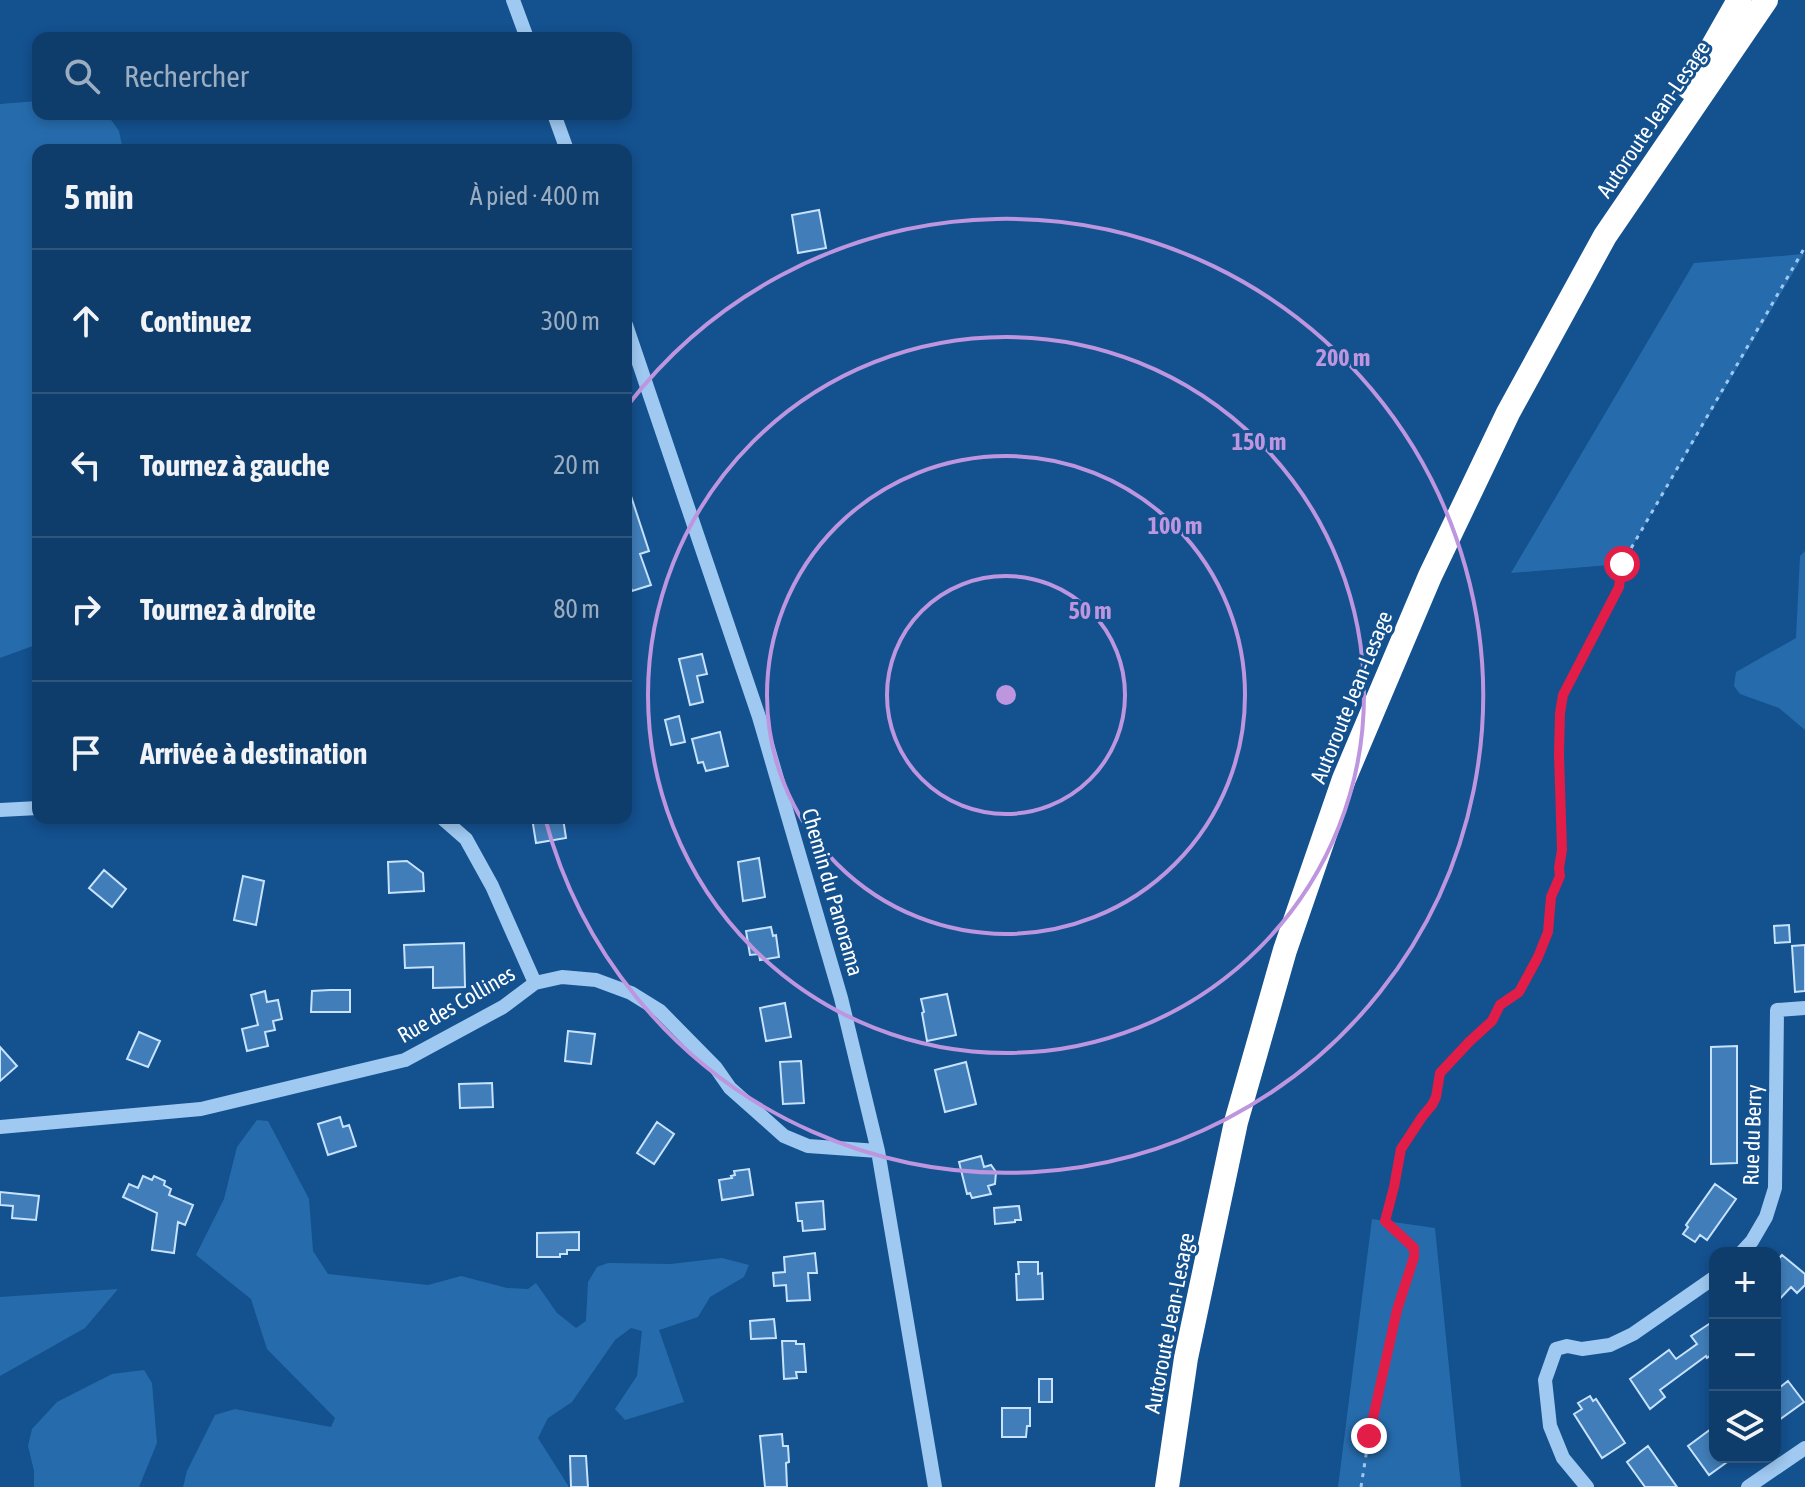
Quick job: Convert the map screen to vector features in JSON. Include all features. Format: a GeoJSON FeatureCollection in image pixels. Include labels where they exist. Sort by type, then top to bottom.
{"type":"FeatureCollection","features":[{"type":"Feature","properties":{"kind":"highway"},"geometry":{"type":"LineString","coordinates":[[1605,236],[1739,0]]}},
{"type":"Feature","properties":{"kind":"highway","name":"Autoroute Jean-Lesage"},"geometry":{"type":"LineString","coordinates":[[1167,1487],[1186,1358],[1236,1122],[1285,950],[1339,794],[1430,576],[1508,413],[1605,236],[1766,0]]}},
{"type":"Feature","properties":{"kind":"street"},"geometry":{"type":"LineString","coordinates":[[513,0],[525,32]]}},
{"type":"Feature","properties":{"kind":"street"},"geometry":{"type":"LineString","coordinates":[[556,120],[565,144]]}},
{"type":"Feature","properties":{"kind":"street","name":"Chemin du Panorama"},"geometry":{"type":"LineString","coordinates":[[632,343],[759,717],[841,998],[878,1151],[935,1487]]}},
{"type":"Feature","properties":{"kind":"street"},"geometry":{"type":"LineString","coordinates":[[0,810],[32,808]]}},
{"type":"Feature","properties":{"kind":"street"},"geometry":{"type":"LineString","coordinates":[[449,824],[466,839],[492,886],[535,983]]}},
{"type":"Feature","properties":{"kind":"street","name":"Rue des Collines"},"geometry":{"type":"LineString","coordinates":[[0,1127],[201,1109],[405,1060],[503,1007],[535,983],[562,977],[596,980],[631,993],[660,1011],[716,1068],[730,1088],[784,1136],[808,1146],[878,1151]]}},
{"type":"Feature","properties":{"kind":"street","name":"Rue du Berry"},"geometry":{"type":"LineString","coordinates":[[1746,1247],[1766,1217],[1775,1188],[1777,1010],[1805,1008]]}},
{"type":"Feature","properties":{"kind":"street"},"geometry":{"type":"LineString","coordinates":[[1587,1487],[1563,1458],[1550,1426],[1545,1380],[1556,1349],[1610,1345],[1633,1334],[1709,1281]]}},
{"type":"Feature","properties":{"kind":"street"},"geometry":{"type":"LineString","coordinates":[[1748,1487],[1805,1448]]}},
{"type":"Feature","properties":{"kind":"path"},"geometry":{"type":"LineString","coordinates":[[1361,1487],[1397,1310],[1414,1257],[1414,1248],[1385,1221],[1401,1149],[1432,1105],[1440,1073],[1492,1021],[1500,1005],[1519,992],[1548,932],[1551,897],[1560,876],[1562,850],[1559,754],[1563,695],[1619,587],[1622,564],[1805,247]]}},
{"type":"Feature","properties":{"kind":"shaded area"},"geometry":{"type":"Polygon","coordinates":[[[32,101],[32,120],[111,120],[119,131],[122,144],[32,144],[32,646],[0,658],[0,104],[32,101]]]}},
{"type":"Feature","properties":{"kind":"shaded area"},"geometry":{"type":"Polygon","coordinates":[[[1804,254],[1622,564],[1511,573],[1694,263],[1804,254]]]}},
{"type":"Feature","properties":{"kind":"shaded area"},"geometry":{"type":"Polygon","coordinates":[[[1805,551],[1805,730],[1779,708],[1740,694],[1734,686],[1736,672],[1796,638],[1800,556],[1805,551]]]}},
{"type":"Feature","properties":{"kind":"shaded area"},"geometry":{"type":"Polygon","coordinates":[[[257,1120],[268,1121],[309,1199],[313,1251],[328,1274],[428,1285],[461,1276],[507,1288],[528,1289],[536,1283],[557,1313],[576,1328],[586,1321],[588,1282],[597,1267],[608,1263],[671,1264],[722,1258],[749,1265],[744,1277],[710,1297],[698,1317],[659,1330],[684,1402],[625,1420],[615,1409],[637,1376],[642,1331],[631,1328],[615,1340],[572,1402],[548,1418],[538,1438],[569,1487],[183,1487],[187,1471],[215,1415],[235,1409],[331,1427],[335,1418],[267,1349],[251,1299],[196,1255],[224,1199],[237,1147],[257,1120]]]}},
{"type":"Feature","properties":{"kind":"shaded area"},"geometry":{"type":"Polygon","coordinates":[[[1372,1219],[1435,1228],[1461,1487],[1338,1487],[1372,1219]]]}},
{"type":"Feature","properties":{"kind":"shaded area"},"geometry":{"type":"Polygon","coordinates":[[[118,1289],[85,1328],[0,1376],[0,1297],[118,1289]]]}},
{"type":"Feature","properties":{"kind":"shaded area"},"geometry":{"type":"Polygon","coordinates":[[[144,1370],[152,1383],[157,1443],[139,1487],[34,1487],[28,1446],[32,1429],[57,1402],[112,1374],[144,1370]]]}},
{"type":"Feature","properties":{"kind":"building"},"geometry":{"type":"Polygon","coordinates":[[[819,210],[826,248],[798,253],[792,215],[819,210]]]}},
{"type":"Feature","properties":{"kind":"building"},"geometry":{"type":"Polygon","coordinates":[[[632,499],[649,551],[640,554],[651,585],[632,591],[632,499]]]}},
{"type":"Feature","properties":{"kind":"building"},"geometry":{"type":"Polygon","coordinates":[[[702,654],[707,674],[697,676],[703,702],[690,705],[679,659],[702,654]]]}},
{"type":"Feature","properties":{"kind":"building"},"geometry":{"type":"Polygon","coordinates":[[[679,716],[685,742],[671,745],[665,720],[679,716]]]}},
{"type":"Feature","properties":{"kind":"building"},"geometry":{"type":"Polygon","coordinates":[[[720,732],[728,766],[706,771],[703,762],[698,763],[692,739],[720,732]]]}},
{"type":"Feature","properties":{"kind":"building"},"geometry":{"type":"Polygon","coordinates":[[[533,824],[564,824],[566,838],[536,843],[533,824]]]}},
{"type":"Feature","properties":{"kind":"building"},"geometry":{"type":"Polygon","coordinates":[[[759,858],[765,897],[743,901],[738,862],[759,858]]]}},
{"type":"Feature","properties":{"kind":"building"},"geometry":{"type":"Polygon","coordinates":[[[407,861],[423,873],[424,891],[389,893],[388,862],[407,861]]]}},
{"type":"Feature","properties":{"kind":"building"},"geometry":{"type":"Polygon","coordinates":[[[104,870],[126,889],[112,907],[89,888],[104,870]]]}},
{"type":"Feature","properties":{"kind":"building"},"geometry":{"type":"Polygon","coordinates":[[[243,876],[264,881],[256,925],[234,920],[243,876]]]}},
{"type":"Feature","properties":{"kind":"building"},"geometry":{"type":"Polygon","coordinates":[[[1789,925],[1790,942],[1775,943],[1774,926],[1789,925]]]}},
{"type":"Feature","properties":{"kind":"building"},"geometry":{"type":"Polygon","coordinates":[[[771,927],[773,936],[776,935],[779,957],[760,960],[759,954],[750,955],[746,931],[771,927]]]}},
{"type":"Feature","properties":{"kind":"building"},"geometry":{"type":"Polygon","coordinates":[[[464,943],[465,987],[433,988],[433,967],[405,968],[404,945],[464,943]]]}},
{"type":"Feature","properties":{"kind":"building"},"geometry":{"type":"Polygon","coordinates":[[[1805,945],[1805,991],[1795,992],[1792,946],[1805,945]]]}},
{"type":"Feature","properties":{"kind":"building"},"geometry":{"type":"Polygon","coordinates":[[[350,990],[350,1012],[311,1012],[312,991],[350,990]]]}},
{"type":"Feature","properties":{"kind":"building"},"geometry":{"type":"Polygon","coordinates":[[[265,991],[267,1002],[278,1000],[282,1019],[273,1021],[275,1030],[265,1032],[268,1046],[247,1051],[242,1029],[258,1025],[251,995],[265,991]]]}},
{"type":"Feature","properties":{"kind":"building"},"geometry":{"type":"Polygon","coordinates":[[[947,994],[956,1035],[927,1041],[921,999],[947,994]]]}},
{"type":"Feature","properties":{"kind":"building"},"geometry":{"type":"Polygon","coordinates":[[[785,1003],[791,1037],[766,1041],[760,1008],[785,1003]]]}},
{"type":"Feature","properties":{"kind":"building"},"geometry":{"type":"Polygon","coordinates":[[[568,1031],[595,1034],[591,1064],[565,1061],[568,1031]]]}},
{"type":"Feature","properties":{"kind":"building"},"geometry":{"type":"Polygon","coordinates":[[[139,1032],[160,1041],[148,1067],[127,1059],[139,1032]]]}},
{"type":"Feature","properties":{"kind":"building"},"geometry":{"type":"Polygon","coordinates":[[[1737,1046],[1737,1163],[1711,1164],[1711,1047],[1737,1046]]]}},
{"type":"Feature","properties":{"kind":"building"},"geometry":{"type":"Polygon","coordinates":[[[0,1047],[17,1066],[0,1081],[0,1047]]]}},
{"type":"Feature","properties":{"kind":"building"},"geometry":{"type":"Polygon","coordinates":[[[801,1061],[804,1103],[783,1104],[780,1062],[801,1061]]]}},
{"type":"Feature","properties":{"kind":"building"},"geometry":{"type":"Polygon","coordinates":[[[966,1062],[976,1104],[945,1112],[935,1070],[966,1062]]]}},
{"type":"Feature","properties":{"kind":"building"},"geometry":{"type":"Polygon","coordinates":[[[492,1083],[493,1107],[460,1108],[459,1084],[492,1083]]]}},
{"type":"Feature","properties":{"kind":"building"},"geometry":{"type":"Polygon","coordinates":[[[340,1117],[343,1127],[349,1125],[356,1146],[328,1155],[318,1124],[340,1117]]]}},
{"type":"Feature","properties":{"kind":"building"},"geometry":{"type":"Polygon","coordinates":[[[657,1122],[674,1134],[654,1164],[637,1153],[657,1122]]]}},
{"type":"Feature","properties":{"kind":"building"},"geometry":{"type":"Polygon","coordinates":[[[981,1156],[984,1167],[991,1165],[996,1172],[995,1184],[988,1186],[991,1194],[972,1198],[970,1193],[967,1194],[959,1162],[981,1156]]]}},
{"type":"Feature","properties":{"kind":"building"},"geometry":{"type":"Polygon","coordinates":[[[749,1169],[753,1195],[722,1200],[719,1180],[732,1178],[734,1171],[749,1169]]]}},
{"type":"Feature","properties":{"kind":"building"},"geometry":{"type":"Polygon","coordinates":[[[143,1176],[152,1180],[154,1176],[165,1181],[164,1185],[171,1189],[169,1195],[193,1205],[185,1225],[178,1222],[174,1253],[152,1250],[157,1213],[123,1197],[129,1184],[138,1188],[143,1176]]]}},
{"type":"Feature","properties":{"kind":"building"},"geometry":{"type":"Polygon","coordinates":[[[1715,1184],[1736,1199],[1707,1240],[1700,1235],[1695,1242],[1683,1234],[1688,1227],[1686,1225],[1715,1184]]]}},
{"type":"Feature","properties":{"kind":"building"},"geometry":{"type":"Polygon","coordinates":[[[0,1192],[39,1196],[36,1220],[12,1218],[13,1206],[0,1205],[0,1192]]]}},
{"type":"Feature","properties":{"kind":"building"},"geometry":{"type":"Polygon","coordinates":[[[823,1201],[825,1229],[803,1231],[802,1221],[798,1221],[796,1203],[823,1201]]]}},
{"type":"Feature","properties":{"kind":"building"},"geometry":{"type":"Polygon","coordinates":[[[1019,1206],[1021,1220],[995,1224],[994,1208],[1019,1206]]]}},
{"type":"Feature","properties":{"kind":"building"},"geometry":{"type":"Polygon","coordinates":[[[579,1232],[579,1250],[567,1250],[567,1254],[560,1254],[560,1257],[537,1257],[537,1233],[579,1232]]]}},
{"type":"Feature","properties":{"kind":"building"},"geometry":{"type":"Polygon","coordinates":[[[815,1253],[817,1273],[808,1273],[810,1300],[787,1301],[786,1285],[774,1286],[773,1273],[785,1272],[784,1257],[815,1253]]]}},
{"type":"Feature","properties":{"kind":"building"},"geometry":{"type":"Polygon","coordinates":[[[1781,1256],[1805,1274],[1805,1285],[1797,1293],[1791,1287],[1781,1298],[1781,1256]]]}},
{"type":"Feature","properties":{"kind":"building"},"geometry":{"type":"Polygon","coordinates":[[[1018,1262],[1038,1262],[1038,1274],[1042,1273],[1043,1299],[1017,1300],[1018,1262]]]}},
{"type":"Feature","properties":{"kind":"building"},"geometry":{"type":"Polygon","coordinates":[[[774,1319],[776,1338],[751,1339],[750,1321],[774,1319]]]}},
{"type":"Feature","properties":{"kind":"building"},"geometry":{"type":"Polygon","coordinates":[[[1709,1324],[1709,1356],[1660,1390],[1665,1397],[1650,1409],[1630,1379],[1669,1350],[1676,1359],[1697,1344],[1691,1336],[1709,1324]]]}},
{"type":"Feature","properties":{"kind":"building"},"geometry":{"type":"Polygon","coordinates":[[[782,1341],[804,1344],[806,1372],[796,1372],[797,1378],[784,1379],[782,1341]]]}},
{"type":"Feature","properties":{"kind":"building"},"geometry":{"type":"Polygon","coordinates":[[[1039,1379],[1052,1379],[1052,1402],[1039,1402],[1039,1379]]]}},
{"type":"Feature","properties":{"kind":"building"},"geometry":{"type":"Polygon","coordinates":[[[1788,1381],[1804,1402],[1781,1419],[1781,1391],[1781,1386],[1788,1381]]]}},
{"type":"Feature","properties":{"kind":"building"},"geometry":{"type":"Polygon","coordinates":[[[1590,1396],[1593,1401],[1596,1399],[1625,1443],[1602,1458],[1574,1414],[1582,1409],[1578,1403],[1590,1396]]]}},
{"type":"Feature","properties":{"kind":"building"},"geometry":{"type":"Polygon","coordinates":[[[1002,1408],[1030,1408],[1030,1426],[1027,1426],[1026,1437],[1002,1437],[1002,1408]]]}},
{"type":"Feature","properties":{"kind":"building"},"geometry":{"type":"Polygon","coordinates":[[[1709,1430],[1709,1463],[1726,1463],[1709,1475],[1688,1446],[1709,1430]]]}},
{"type":"Feature","properties":{"kind":"building"},"geometry":{"type":"Polygon","coordinates":[[[782,1434],[783,1446],[788,1446],[787,1487],[765,1487],[760,1436],[782,1434]]]}},
{"type":"Feature","properties":{"kind":"building"},"geometry":{"type":"Polygon","coordinates":[[[1648,1446],[1677,1487],[1645,1487],[1627,1462],[1648,1446]]]}},
{"type":"Feature","properties":{"kind":"building"},"geometry":{"type":"Polygon","coordinates":[[[570,1456],[586,1456],[588,1487],[571,1487],[570,1456]]]}},
{"type":"Feature","properties":{"kind":"route"},"geometry":{"type":"LineString","coordinates":[[1369,1436],[1401,1292],[1414,1257],[1414,1248],[1385,1221],[1401,1149],[1432,1105],[1440,1073],[1492,1021],[1500,1005],[1519,992],[1548,932],[1551,897],[1560,876],[1562,850],[1559,754],[1563,695],[1619,587],[1622,564]]}}]}
